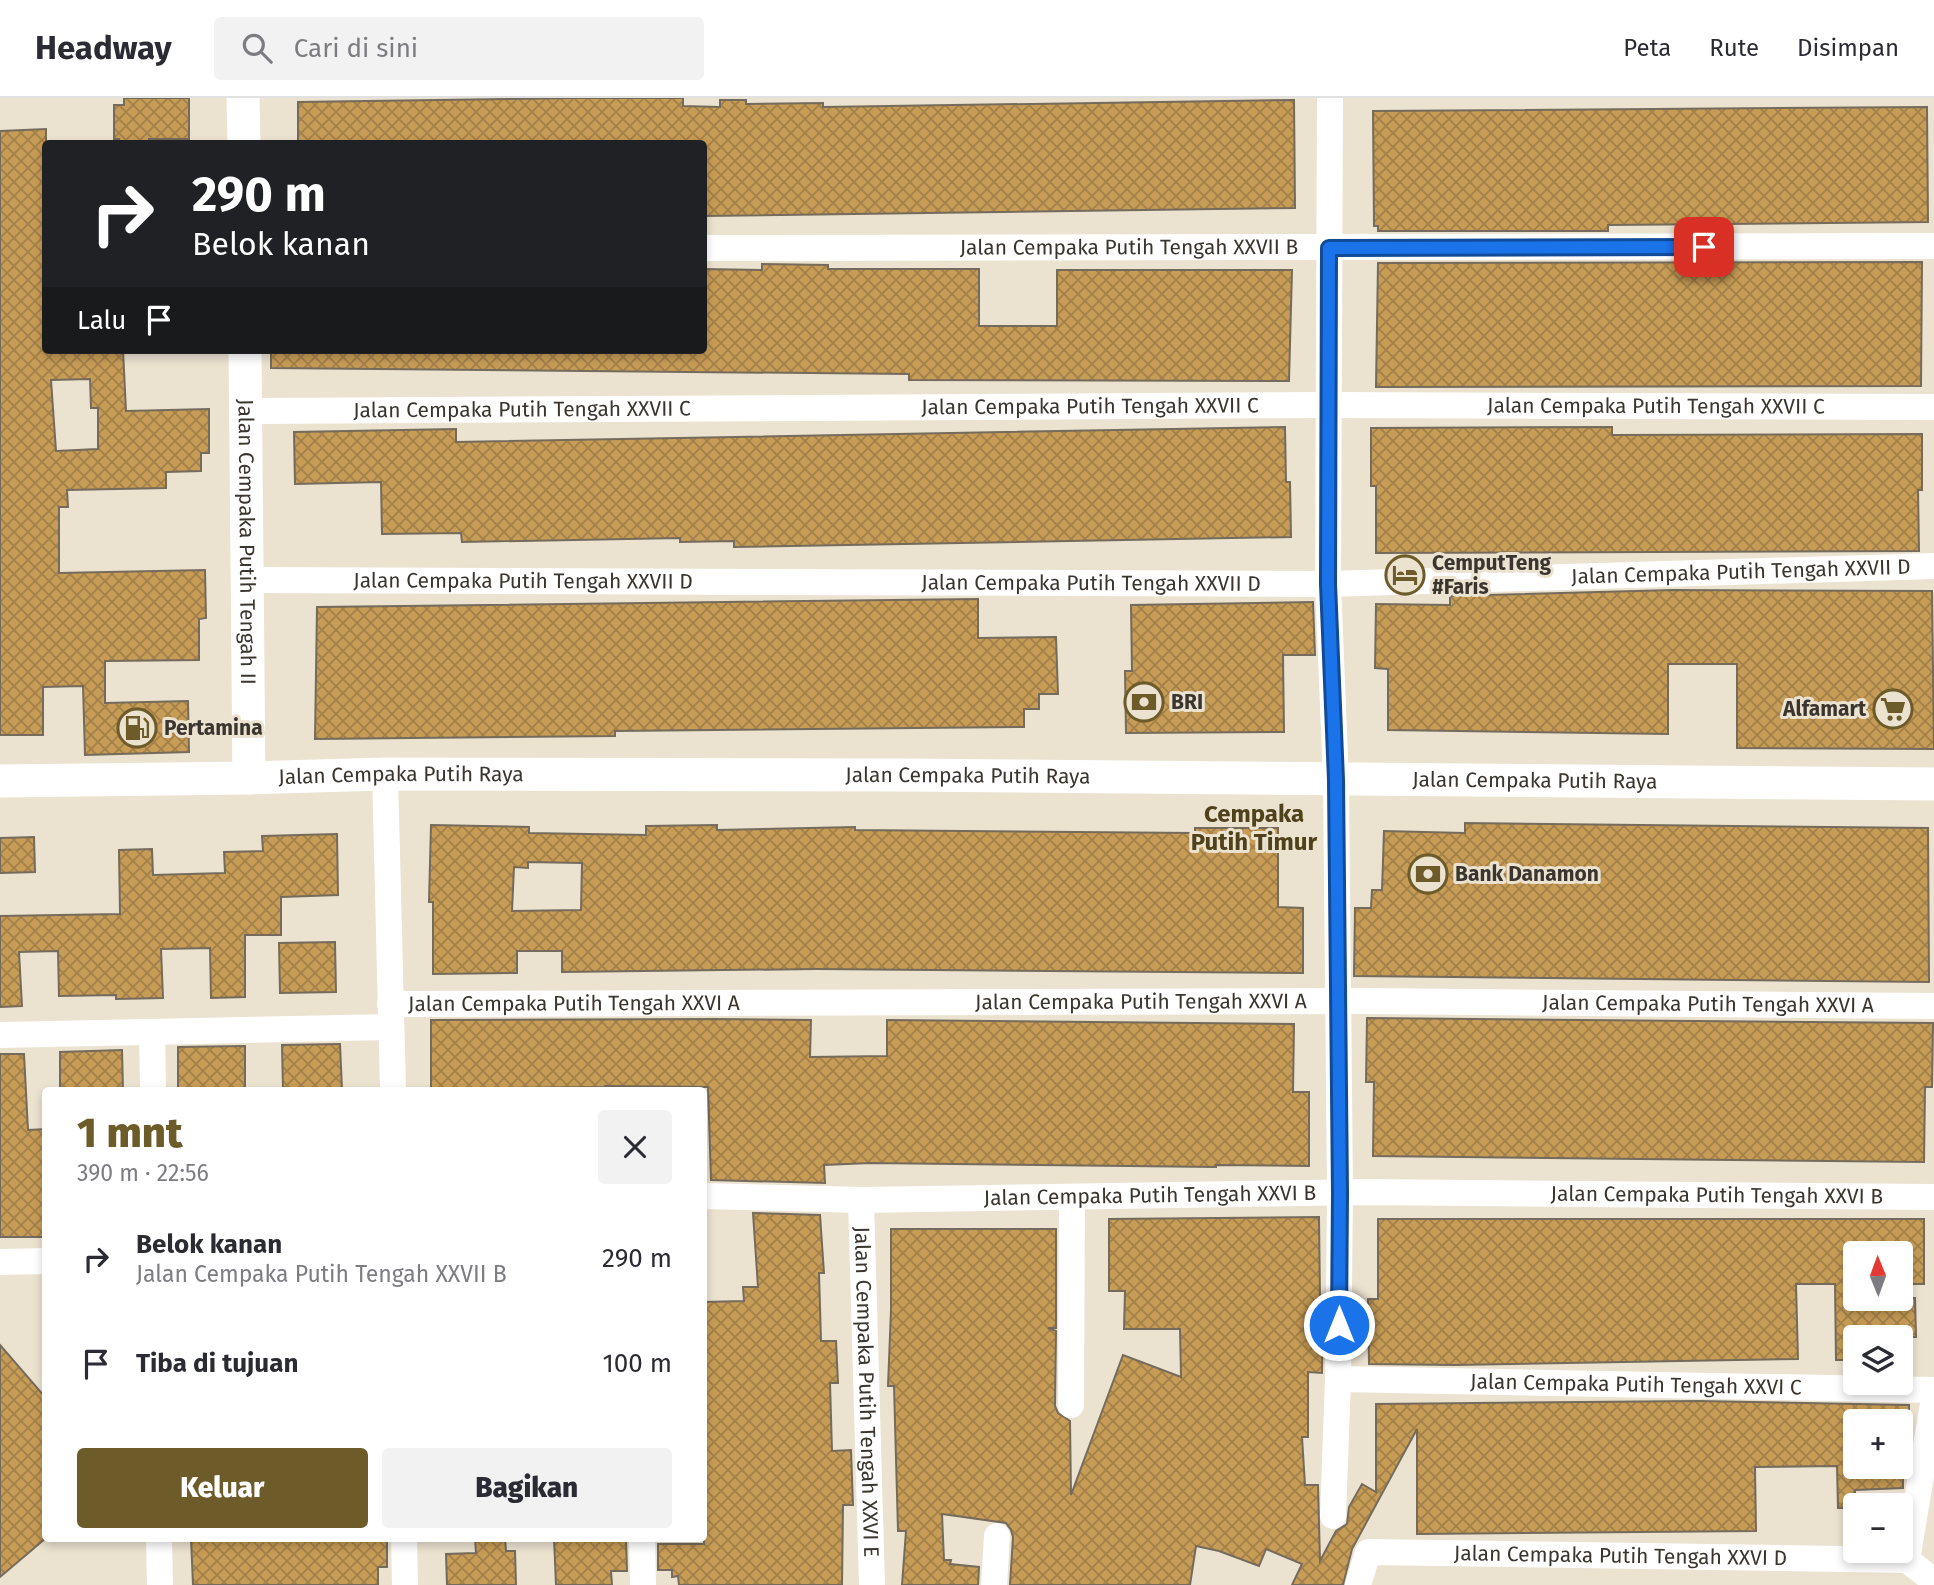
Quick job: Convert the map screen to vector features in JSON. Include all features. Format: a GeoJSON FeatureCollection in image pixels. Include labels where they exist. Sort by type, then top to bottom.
{"type":"FeatureCollection","features":[{"type":"Feature","properties":{"kind":"street"},"geometry":{"type":"LineString","coordinates":[[243,98],[244,140]]}},
{"type":"Feature","properties":{"kind":"street"},"geometry":{"type":"LineString","coordinates":[[1330,98],[1328,584],[1336,780],[1340,1193],[1334,1516]]}},
{"type":"Feature","properties":{"kind":"street","name":"Jalan Cempaka Putih Tengah XXVII B"},"geometry":{"type":"LineString","coordinates":[[707,248],[1934,246]]}},
{"type":"Feature","properties":{"kind":"street","name":"Jalan Cempaka Putih Tengah II"},"geometry":{"type":"LineString","coordinates":[[246,354],[249,778]]}},
{"type":"Feature","properties":{"kind":"street","name":"Jalan Cempaka Putih Tengah XXVII C"},"geometry":{"type":"LineString","coordinates":[[246,411],[1328,405],[1934,407]]}},
{"type":"Feature","properties":{"kind":"street","name":"Jalan Cempaka Putih Tengah XXVII D"},"geometry":{"type":"LineString","coordinates":[[247,580],[1328,584],[1934,566]]}},
{"type":"Feature","properties":{"kind":"street"},"geometry":{"type":"LineString","coordinates":[[385,774],[393,1087]]}},
{"type":"Feature","properties":{"kind":"street","name":"Jalan Cempaka Putih Raya"},"geometry":{"type":"LineString","coordinates":[[0,781],[385,774],[929,775],[1934,784]]}},
{"type":"Feature","properties":{"kind":"street","name":"Jalan Cempaka Putih Tengah XXVI A"},"geometry":{"type":"LineString","coordinates":[[0,1035],[152,1032],[391,1016],[1338,1001],[1934,1006]]}},
{"type":"Feature","properties":{"kind":"street"},"geometry":{"type":"LineString","coordinates":[[152,1032],[153,1087]]}},
{"type":"Feature","properties":{"kind":"street","name":"Jalan Cempaka Putih Tengah XXVI B"},"geometry":{"type":"LineString","coordinates":[[707,1196],[861,1199],[1072,1198],[1340,1193],[1934,1197]]}},
{"type":"Feature","properties":{"kind":"street"},"geometry":{"type":"LineString","coordinates":[[1071,1405],[1072,1198]]}},
{"type":"Feature","properties":{"kind":"street","name":"Jalan Cempaka Putih Tengah XXVI E"},"geometry":{"type":"LineString","coordinates":[[861,1199],[872,1585]]}},
{"type":"Feature","properties":{"kind":"street"},"geometry":{"type":"LineString","coordinates":[[0,1262],[42,1261]]}},
{"type":"Feature","properties":{"kind":"street","name":"Jalan Cempaka Putih Tengah XXVI C"},"geometry":{"type":"LineString","coordinates":[[1338,1379],[1934,1390]]}},
{"type":"Feature","properties":{"kind":"street"},"geometry":{"type":"LineString","coordinates":[[1913,1524],[1934,1398]]}},
{"type":"Feature","properties":{"kind":"street"},"geometry":{"type":"LineString","coordinates":[[994,1585],[998,1536]]}},
{"type":"Feature","properties":{"kind":"street"},"geometry":{"type":"LineString","coordinates":[[159,1542],[160,1585]]}},
{"type":"Feature","properties":{"kind":"street"},"geometry":{"type":"LineString","coordinates":[[404,1542],[405,1585]]}},
{"type":"Feature","properties":{"kind":"street"},"geometry":{"type":"LineString","coordinates":[[642,1542],[643,1585]]}},
{"type":"Feature","properties":{"kind":"street","name":"Jalan Cempaka Putih Tengah XXVI D"},"geometry":{"type":"LineString","coordinates":[[1358,1585],[1368,1552],[1843,1559]]}},
{"type":"Feature","properties":{"kind":"street"},"geometry":{"type":"LineString","coordinates":[[1911,1563],[1934,1581]]}},
{"type":"Feature","properties":{"kind":"building"},"geometry":{"type":"Polygon","coordinates":[[[124,98],[189,98],[189,139],[114,139],[114,105],[124,105],[124,98]]]}},
{"type":"Feature","properties":{"kind":"building"},"geometry":{"type":"Polygon","coordinates":[[[683,98],[683,106],[720,107],[720,100],[746,100],[746,104],[823,103],[823,107],[1294,100],[1295,208],[707,216],[707,140],[298,140],[298,102],[683,98]]]}},
{"type":"Feature","properties":{"kind":"building"},"geometry":{"type":"Polygon","coordinates":[[[1927,107],[1928,222],[1608,225],[1608,231],[1378,231],[1378,226],[1374,226],[1373,111],[1927,107]]]}},
{"type":"Feature","properties":{"kind":"building"},"geometry":{"type":"Polygon","coordinates":[[[46,129],[46,140],[42,140],[42,354],[123,354],[126,411],[209,409],[209,453],[201,453],[201,471],[166,472],[166,488],[67,490],[68,507],[59,507],[59,573],[205,570],[206,618],[199,619],[199,660],[105,661],[105,703],[188,701],[189,752],[85,755],[83,686],[43,687],[43,735],[0,735],[0,131],[46,129]],[[90,379],[51,380],[56,451],[98,449],[98,408],[91,408],[90,379]]]}},
{"type":"Feature","properties":{"kind":"building"},"geometry":{"type":"Polygon","coordinates":[[[1922,262],[1921,386],[1376,387],[1378,263],[1922,262]]]}},
{"type":"Feature","properties":{"kind":"building"},"geometry":{"type":"Polygon","coordinates":[[[762,264],[828,265],[828,269],[979,269],[979,326],[1057,326],[1057,270],[1292,270],[1289,381],[909,380],[909,374],[271,368],[271,354],[707,354],[707,269],[762,270],[762,264]]]}},
{"type":"Feature","properties":{"kind":"building"},"geometry":{"type":"Polygon","coordinates":[[[1285,427],[1291,537],[734,547],[734,541],[680,542],[680,538],[462,542],[461,533],[382,534],[381,482],[295,484],[294,432],[456,429],[456,442],[1285,427]]]}},
{"type":"Feature","properties":{"kind":"building"},"geometry":{"type":"Polygon","coordinates":[[[1612,427],[1612,435],[1922,434],[1922,490],[1918,490],[1919,551],[1376,553],[1376,486],[1371,486],[1371,428],[1612,427]]]}},
{"type":"Feature","properties":{"kind":"building"},"geometry":{"type":"Polygon","coordinates":[[[1673,590],[1932,591],[1934,749],[1737,748],[1737,664],[1668,664],[1668,734],[1388,730],[1388,669],[1375,668],[1376,604],[1450,605],[1450,596],[1673,590]]]}},
{"type":"Feature","properties":{"kind":"building"},"geometry":{"type":"Polygon","coordinates":[[[978,599],[978,638],[1056,637],[1058,694],[1039,694],[1039,709],[1024,709],[1024,727],[615,731],[615,736],[315,739],[317,607],[978,599]]]}},
{"type":"Feature","properties":{"kind":"building"},"geometry":{"type":"Polygon","coordinates":[[[1313,602],[1315,655],[1283,655],[1284,732],[1126,733],[1125,671],[1132,671],[1131,605],[1313,602]]]}},
{"type":"Feature","properties":{"kind":"building"},"geometry":{"type":"Polygon","coordinates":[[[1465,823],[1928,828],[1929,982],[1354,976],[1355,908],[1371,908],[1372,890],[1382,890],[1384,831],[1465,833],[1465,823]]]}},
{"type":"Feature","properties":{"kind":"building"},"geometry":{"type":"Polygon","coordinates":[[[431,825],[529,827],[529,833],[646,835],[646,826],[717,825],[717,830],[855,827],[855,830],[1195,833],[1195,828],[1278,828],[1278,907],[1303,908],[1303,973],[817,969],[562,972],[562,951],[517,951],[517,973],[433,974],[433,902],[429,902],[431,825]],[[528,862],[528,868],[514,867],[512,911],[581,910],[582,863],[528,862]]]}},
{"type":"Feature","properties":{"kind":"building"},"geometry":{"type":"Polygon","coordinates":[[[337,834],[338,895],[281,897],[281,935],[245,935],[245,997],[211,998],[210,948],[161,949],[163,998],[116,999],[116,995],[59,996],[58,951],[19,952],[22,1006],[0,1007],[0,916],[120,914],[119,850],[152,849],[153,875],[225,873],[224,852],[263,851],[262,836],[337,834]]]}},
{"type":"Feature","properties":{"kind":"building"},"geometry":{"type":"Polygon","coordinates":[[[34,837],[35,872],[0,873],[0,838],[34,837]]]}},
{"type":"Feature","properties":{"kind":"building"},"geometry":{"type":"Polygon","coordinates":[[[335,942],[336,992],[280,993],[279,943],[335,942]]]}},
{"type":"Feature","properties":{"kind":"building"},"geometry":{"type":"Polygon","coordinates":[[[1367,1018],[1933,1023],[1932,1087],[1925,1087],[1924,1162],[1373,1156],[1374,1082],[1366,1082],[1367,1018]]]}},
{"type":"Feature","properties":{"kind":"building"},"geometry":{"type":"Polygon","coordinates":[[[431,1020],[811,1020],[810,1057],[887,1056],[887,1020],[1294,1024],[1293,1092],[1309,1092],[1309,1166],[870,1163],[824,1165],[825,1183],[711,1180],[708,1087],[431,1087],[431,1020]]]}},
{"type":"Feature","properties":{"kind":"building"},"geometry":{"type":"Polygon","coordinates":[[[340,1044],[342,1087],[283,1087],[282,1045],[340,1044]]]}},
{"type":"Feature","properties":{"kind":"building"},"geometry":{"type":"Polygon","coordinates":[[[245,1046],[245,1087],[178,1087],[178,1047],[245,1046]]]}},
{"type":"Feature","properties":{"kind":"building"},"geometry":{"type":"Polygon","coordinates":[[[122,1050],[123,1087],[60,1087],[60,1052],[122,1050]]]}},
{"type":"Feature","properties":{"kind":"building"},"geometry":{"type":"Polygon","coordinates":[[[0,1054],[24,1054],[28,1130],[42,1129],[42,1237],[0,1237],[0,1054]]]}},
{"type":"Feature","properties":{"kind":"building"},"geometry":{"type":"Polygon","coordinates":[[[753,1213],[820,1215],[824,1273],[819,1273],[821,1341],[836,1341],[838,1383],[830,1383],[832,1451],[851,1450],[853,1505],[843,1505],[842,1585],[679,1585],[678,1576],[672,1577],[672,1570],[658,1570],[658,1544],[707,1542],[707,1302],[744,1301],[743,1287],[758,1287],[753,1213]]]}},
{"type":"Feature","properties":{"kind":"building"},"geometry":{"type":"Polygon","coordinates":[[[1319,1217],[1320,1299],[1323,1299],[1322,1373],[1308,1372],[1308,1437],[1302,1437],[1305,1485],[1318,1485],[1320,1561],[1336,1531],[1347,1524],[1349,1507],[1362,1484],[1376,1492],[1376,1404],[1698,1401],[1909,1405],[1909,1409],[1843,1409],[1843,1479],[1903,1479],[1903,1488],[1843,1493],[1843,1508],[1838,1508],[1837,1466],[1755,1467],[1756,1531],[1417,1534],[1417,1429],[1352,1549],[1343,1585],[1292,1585],[1302,1564],[1266,1549],[1259,1566],[1219,1551],[1196,1546],[1190,1585],[1010,1585],[1013,1537],[1006,1523],[942,1514],[944,1560],[951,1560],[950,1564],[979,1567],[978,1585],[902,1585],[906,1531],[898,1531],[894,1386],[888,1386],[891,1229],[1056,1229],[1056,1328],[1048,1328],[1056,1331],[1055,1406],[1058,1413],[1070,1421],[1071,1495],[1123,1355],[1181,1377],[1180,1329],[1124,1329],[1125,1291],[1109,1291],[1109,1219],[1319,1217]]]}},
{"type":"Feature","properties":{"kind":"building"},"geometry":{"type":"Polygon","coordinates":[[[1378,1219],[1924,1219],[1924,1284],[1913,1284],[1913,1241],[1843,1241],[1843,1311],[1913,1311],[1915,1298],[1916,1337],[1913,1337],[1913,1325],[1843,1325],[1843,1360],[1836,1360],[1835,1284],[1796,1284],[1798,1359],[1369,1364],[1368,1299],[1378,1299],[1378,1219]]]}},
{"type":"Feature","properties":{"kind":"building"},"geometry":{"type":"Polygon","coordinates":[[[0,1345],[42,1393],[42,1541],[0,1577],[0,1345]]]}},
{"type":"Feature","properties":{"kind":"building"},"geometry":{"type":"Polygon","coordinates":[[[191,1542],[387,1542],[387,1567],[378,1567],[378,1585],[193,1585],[191,1542]]]}},
{"type":"Feature","properties":{"kind":"building"},"geometry":{"type":"Polygon","coordinates":[[[475,1542],[505,1542],[506,1551],[515,1551],[516,1585],[447,1585],[446,1554],[476,1553],[475,1542]]]}},
{"type":"Feature","properties":{"kind":"building"},"geometry":{"type":"Polygon","coordinates":[[[554,1542],[626,1542],[627,1571],[611,1571],[612,1585],[556,1585],[554,1542]]]}},
{"type":"Feature","properties":{"kind":"place","name":"CemputTeng #Faris"},"geometry":{"type":"Point","coordinates":[1405,575]}},
{"type":"Feature","properties":{"kind":"place","name":"BRI"},"geometry":{"type":"Point","coordinates":[1144,702]}},
{"type":"Feature","properties":{"kind":"place","name":"Alfamart"},"geometry":{"type":"Point","coordinates":[1893,709]}},
{"type":"Feature","properties":{"kind":"place","name":"Pertamina"},"geometry":{"type":"Point","coordinates":[137,728]}},
{"type":"Feature","properties":{"kind":"place","name":"Bank Danamon"},"geometry":{"type":"Point","coordinates":[1428,874]}},
{"type":"Feature","properties":{"kind":"district","name":"Cempaka Putih Timur"},"geometry":{"type":"Point","coordinates":[1254,828]}},
{"type":"Feature","properties":{"kind":"route"},"geometry":{"type":"LineString","coordinates":[[1339,1325],[1336,780],[1328,584],[1329,248],[1704,247]]}}]}
